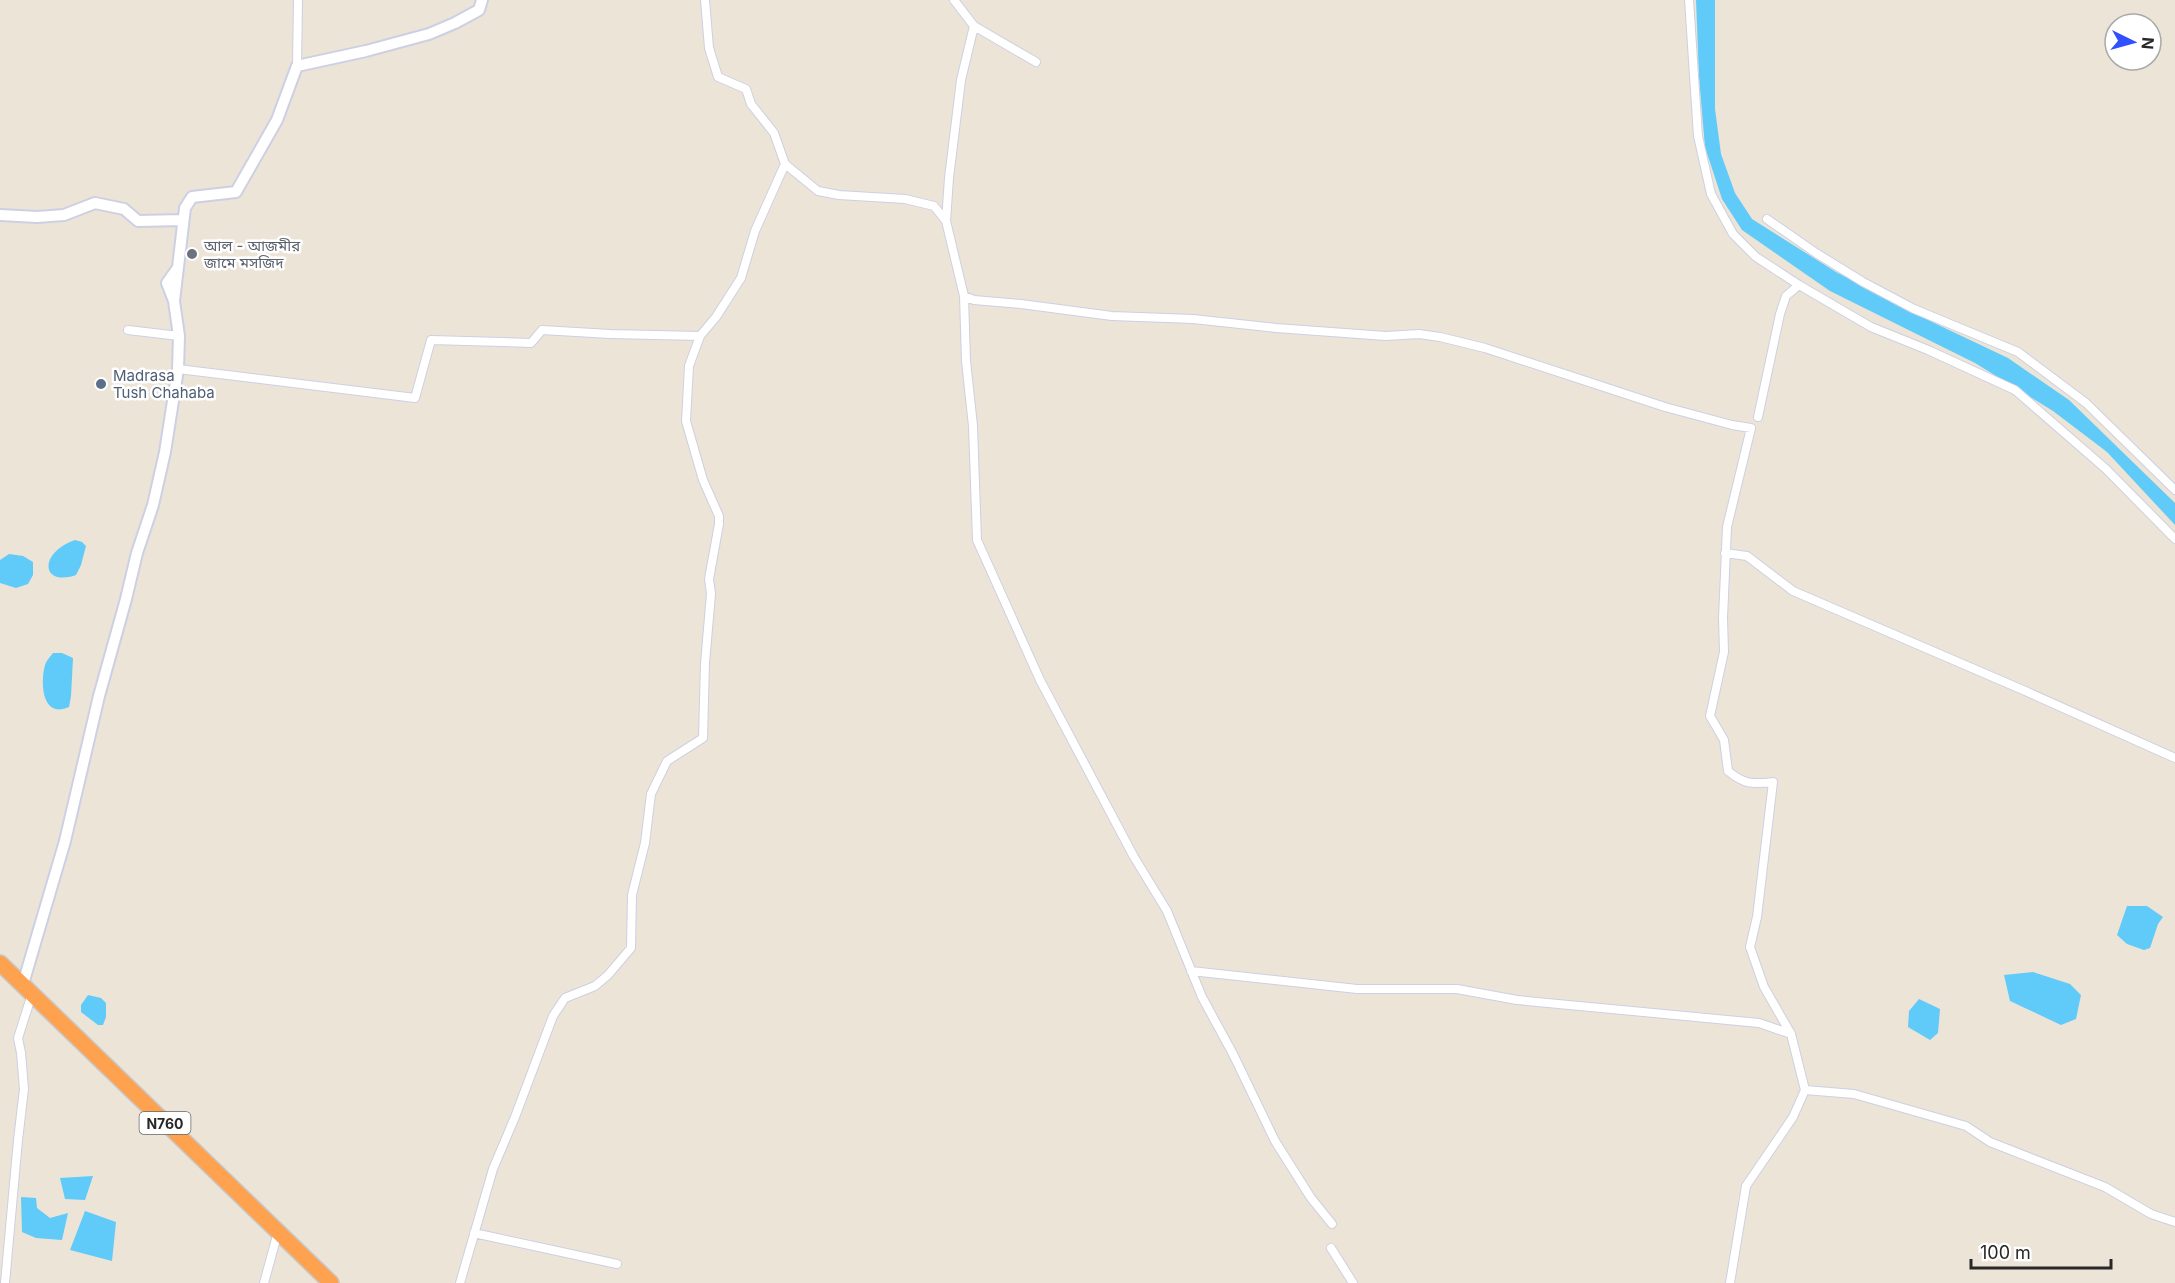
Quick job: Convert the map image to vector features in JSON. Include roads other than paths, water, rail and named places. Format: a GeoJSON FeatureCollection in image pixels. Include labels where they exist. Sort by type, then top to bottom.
{"type":"FeatureCollection","features":[{"type":"Feature","properties":{"kind":"highway","name":"N760"},"geometry":{"type":"LineString","coordinates":[[0,963],[331,1283]]}},
{"type":"Feature","properties":{"kind":"street"},"geometry":{"type":"LineString","coordinates":[[5,1283],[24,1089],[18,1038],[27,989],[136,553],[153,505],[165,452],[178,369],[179,336],[174,301],[185,208],[192,197],[236,192],[277,120],[297,66],[298,0]]}},
{"type":"Feature","properties":{"kind":"street"},"geometry":{"type":"LineString","coordinates":[[297,66],[429,34],[479,10],[482,0]]}},
{"type":"Feature","properties":{"kind":"street"},"geometry":{"type":"LineString","coordinates":[[705,0],[709,48],[718,77],[747,89],[751,104],[774,133],[785,164],[818,191],[838,195],[905,199],[934,206],[946,220]]}},
{"type":"Feature","properties":{"kind":"street"},"geometry":{"type":"LineString","coordinates":[[954,0],[974,26],[1036,62]]}},
{"type":"Feature","properties":{"kind":"street"},"geometry":{"type":"LineString","coordinates":[[1689,0],[1698,136],[1711,194],[1733,234],[1756,257],[1871,327],[1929,350],[2014,390],[2098,462],[2175,539]]}},
{"type":"Feature","properties":{"kind":"street"},"geometry":{"type":"LineString","coordinates":[[974,26],[961,80],[946,220],[964,296],[966,361],[973,426],[977,540],[1040,680],[1134,857],[1167,911],[1202,998],[1233,1054],[1275,1141],[1311,1198],[1332,1224]]}},
{"type":"Feature","properties":{"kind":"street"},"geometry":{"type":"LineString","coordinates":[[460,1283],[489,1191],[493,1169],[553,1016],[565,998],[595,986],[631,948],[632,895],[645,843],[651,794],[659,776],[667,761],[703,738],[705,663],[711,594],[709,579],[719,516],[702,480],[686,421],[689,366],[700,336],[716,317],[741,278],[755,231],[785,164]]}},
{"type":"Feature","properties":{"kind":"street"},"geometry":{"type":"LineString","coordinates":[[0,215],[37,217],[64,215],[95,203],[124,209],[138,221],[183,220]]}},
{"type":"Feature","properties":{"kind":"street"},"geometry":{"type":"LineString","coordinates":[[1767,219],[1863,282],[1914,309],[2018,352],[2086,403],[2175,490]]}},
{"type":"Feature","properties":{"kind":"street"},"geometry":{"type":"LineString","coordinates":[[1758,417],[1780,314],[1786,296],[1799,285]]}},
{"type":"Feature","properties":{"kind":"street"},"geometry":{"type":"LineString","coordinates":[[964,296],[974,300],[1112,316],[1192,319],[1386,336],[1419,334],[1440,337],[1485,348],[1665,407],[1751,428],[1727,527],[1724,652],[1710,716],[1724,740],[1728,771],[1741,782],[1754,784],[1773,782],[1757,917],[1750,947],[1764,987],[1791,1034],[1805,1090],[1793,1117],[1746,1186],[1731,1283]]}},
{"type":"Feature","properties":{"kind":"street"},"geometry":{"type":"LineString","coordinates":[[128,330],[179,336]]}},
{"type":"Feature","properties":{"kind":"street"},"geometry":{"type":"LineString","coordinates":[[178,369],[415,398],[431,340],[531,342],[542,330],[700,336]]}},
{"type":"Feature","properties":{"kind":"street"},"geometry":{"type":"LineString","coordinates":[[1725,553],[1747,556],[1793,591],[2175,758]]}},
{"type":"Feature","properties":{"kind":"street"},"geometry":{"type":"LineString","coordinates":[[1191,971],[1357,989],[1457,989],[1516,1000],[1759,1023],[1791,1034]]}},
{"type":"Feature","properties":{"kind":"street"},"geometry":{"type":"LineString","coordinates":[[1805,1090],[1854,1094],[1966,1126],[1990,1142],[2105,1186],[2151,1214],[2175,1222]]}},
{"type":"Feature","properties":{"kind":"street"},"geometry":{"type":"LineString","coordinates":[[264,1283],[278,1232]]}},
{"type":"Feature","properties":{"kind":"street"},"geometry":{"type":"LineString","coordinates":[[474,1233],[617,1264]]}},
{"type":"Feature","properties":{"kind":"street"},"geometry":{"type":"LineString","coordinates":[[1331,1248],[1353,1283]]}},
{"type":"Feature","properties":{"kind":"water"},"geometry":{"type":"Polygon","coordinates":[[[1696,0],[1715,0],[1715,109],[1721,154],[1735,193],[1752,219],[1836,272],[2008,358],[2069,400],[2175,503],[2175,525],[2107,452],[2053,411],[1975,363],[1830,291],[1742,230],[1722,199],[1705,147],[1696,0]]]}},
{"type":"Feature","properties":{"kind":"water"},"geometry":{"type":"Polygon","coordinates":[[[75,540],[86,546],[76,575],[64,577],[51,573],[48,567],[55,553],[75,540]]]}},
{"type":"Feature","properties":{"kind":"water"},"geometry":{"type":"Polygon","coordinates":[[[9,554],[23,556],[33,562],[33,575],[28,584],[16,588],[0,583],[0,560],[9,554]]]}},
{"type":"Feature","properties":{"kind":"water"},"geometry":{"type":"Polygon","coordinates":[[[53,653],[62,653],[73,658],[69,707],[60,709],[48,704],[43,689],[43,672],[47,660],[53,653]]]}},
{"type":"Feature","properties":{"kind":"water"},"geometry":{"type":"Polygon","coordinates":[[[2127,906],[2147,906],[2163,917],[2158,924],[2150,948],[2144,950],[2127,944],[2117,935],[2127,906]]]}},
{"type":"Feature","properties":{"kind":"water"},"geometry":{"type":"Polygon","coordinates":[[[2033,972],[2070,984],[2081,995],[2076,1019],[2061,1025],[2010,1001],[2004,975],[2033,972]]]}},
{"type":"Feature","properties":{"kind":"water"},"geometry":{"type":"Polygon","coordinates":[[[88,995],[101,998],[106,1003],[106,1017],[103,1025],[98,1025],[81,1012],[81,1005],[88,995]]]}},
{"type":"Feature","properties":{"kind":"water"},"geometry":{"type":"Polygon","coordinates":[[[1919,999],[1940,1009],[1938,1033],[1930,1040],[1908,1027],[1909,1011],[1919,999]]]}},
{"type":"Feature","properties":{"kind":"water"},"geometry":{"type":"Polygon","coordinates":[[[93,1176],[85,1200],[65,1199],[60,1178],[93,1176]]]}},
{"type":"Feature","properties":{"kind":"water"},"geometry":{"type":"Polygon","coordinates":[[[21,1197],[36,1198],[37,1208],[50,1218],[68,1213],[62,1240],[36,1238],[22,1232],[21,1197]]]}},
{"type":"Feature","properties":{"kind":"water"},"geometry":{"type":"Polygon","coordinates":[[[85,1211],[116,1222],[112,1261],[70,1250],[85,1211]]]}},
{"type":"Feature","properties":{"kind":"place","name":"আল - আজমীর জামে মসজিদ"},"geometry":{"type":"Point","coordinates":[192,254]}},
{"type":"Feature","properties":{"kind":"place","name":"Madrasa Tush Chahaba"},"geometry":{"type":"Point","coordinates":[101,384]}}]}
